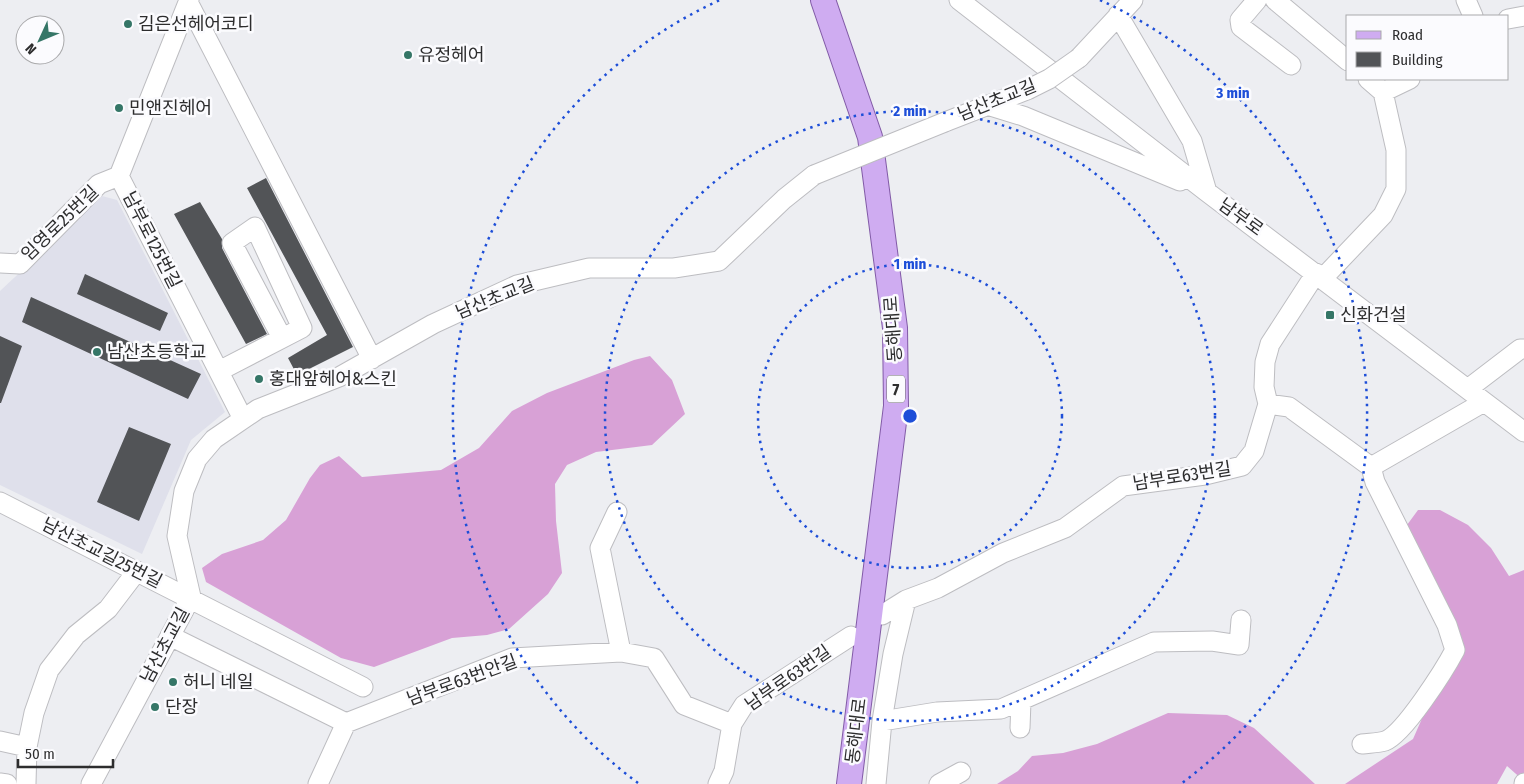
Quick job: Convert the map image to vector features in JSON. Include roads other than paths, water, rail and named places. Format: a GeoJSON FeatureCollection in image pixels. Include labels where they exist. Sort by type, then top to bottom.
{"type":"FeatureCollection","features":[{"type":"Feature","properties":{"kind":"main road","name":"동해대로"},"geometry":{"type":"LineString","coordinates":[[828,4],[870,137],[896,328],[896,406],[849,784]]}},
{"type":"Feature","properties":{"kind":"street","name":"남부로"},"geometry":{"type":"LineString","coordinates":[[959,0],[1207,192],[1469,388],[1484,402],[1524,432]]}},
{"type":"Feature","properties":{"kind":"street","name":"남산초교길"},"geometry":{"type":"LineString","coordinates":[[91,784],[191,597],[177,536],[184,490],[197,459],[214,439],[258,409],[339,377],[433,324],[517,285],[589,268],[674,268],[718,261],[784,198],[814,176],[1027,90],[1049,78],[1079,58],[1134,0]]}},
{"type":"Feature","properties":{"kind":"street"},"geometry":{"type":"LineString","coordinates":[[1257,0],[1240,20],[1242,27],[1265,48],[1291,65]]}},
{"type":"Feature","properties":{"kind":"street"},"geometry":{"type":"LineString","coordinates":[[1275,0],[1346,60]]}},
{"type":"Feature","properties":{"kind":"street"},"geometry":{"type":"LineString","coordinates":[[1466,0],[1473,15]]}},
{"type":"Feature","properties":{"kind":"street"},"geometry":{"type":"LineString","coordinates":[[189,1],[372,359]]}},
{"type":"Feature","properties":{"kind":"street","name":"남부로125번길"},"geometry":{"type":"LineString","coordinates":[[189,1],[119,176],[243,419]]}},
{"type":"Feature","properties":{"kind":"street"},"geometry":{"type":"LineString","coordinates":[[1118,15],[1192,141],[1207,192]]}},
{"type":"Feature","properties":{"kind":"street"},"geometry":{"type":"LineString","coordinates":[[1509,19],[1524,16]]}},
{"type":"Feature","properties":{"kind":"street"},"geometry":{"type":"LineString","coordinates":[[1369,80],[1384,92],[1408,80]]}},
{"type":"Feature","properties":{"kind":"street","name":"남부로63번길"},"geometry":{"type":"LineString","coordinates":[[882,616],[906,600],[938,588],[1003,553],[1065,528],[1123,486],[1204,475],[1242,466],[1254,451],[1268,404],[1264,387],[1265,362],[1270,344],[1319,275],[1383,215],[1396,188],[1396,150],[1384,92]]}},
{"type":"Feature","properties":{"kind":"street"},"geometry":{"type":"LineString","coordinates":[[987,105],[1023,116],[1207,192]]}},
{"type":"Feature","properties":{"kind":"street","name":"임영로25번길"},"geometry":{"type":"LineString","coordinates":[[0,263],[20,264],[99,184],[119,176]]}},
{"type":"Feature","properties":{"kind":"street"},"geometry":{"type":"LineString","coordinates":[[219,371],[302,328],[255,227],[232,243],[282,338]]}},
{"type":"Feature","properties":{"kind":"street"},"geometry":{"type":"LineString","coordinates":[[1469,388],[1520,349],[1524,349]]}},
{"type":"Feature","properties":{"kind":"street"},"geometry":{"type":"LineString","coordinates":[[1371,466],[1484,402]]}},
{"type":"Feature","properties":{"kind":"street"},"geometry":{"type":"LineString","coordinates":[[1268,404],[1289,407],[1371,466],[1375,482],[1446,625],[1455,650],[1444,671],[1417,706],[1406,724],[1386,740],[1362,744]]}},
{"type":"Feature","properties":{"kind":"street","name":"남산초교길25번길"},"geometry":{"type":"LineString","coordinates":[[0,502],[191,597],[363,687]]}},
{"type":"Feature","properties":{"kind":"street"},"geometry":{"type":"LineString","coordinates":[[617,512],[600,548],[622,652]]}},
{"type":"Feature","properties":{"kind":"street"},"geometry":{"type":"LineString","coordinates":[[26,784],[27,747],[34,713],[49,670],[76,635],[108,609],[137,570]]}},
{"type":"Feature","properties":{"kind":"street"},"geometry":{"type":"LineString","coordinates":[[876,784],[882,721],[893,654],[906,600]]}},
{"type":"Feature","properties":{"kind":"street"},"geometry":{"type":"LineString","coordinates":[[882,721],[938,712],[1001,709],[1154,642],[1212,641],[1239,645],[1241,620]]}},
{"type":"Feature","properties":{"kind":"street"},"geometry":{"type":"LineString","coordinates":[[170,636],[346,723],[318,784]]}},
{"type":"Feature","properties":{"kind":"street","name":"남부로63번길"},"geometry":{"type":"LineString","coordinates":[[718,784],[724,771],[732,724],[744,706],[851,636]]}},
{"type":"Feature","properties":{"kind":"street","name":"남부로63번안길"},"geometry":{"type":"LineString","coordinates":[[346,723],[512,658],[622,652],[654,658],[684,705],[732,724]]}},
{"type":"Feature","properties":{"kind":"street"},"geometry":{"type":"LineString","coordinates":[[1020,728],[1021,701]]}},
{"type":"Feature","properties":{"kind":"street"},"geometry":{"type":"LineString","coordinates":[[0,741],[27,747]]}},
{"type":"Feature","properties":{"kind":"street"},"geometry":{"type":"LineString","coordinates":[[939,784],[962,772]]}},
{"type":"Feature","properties":{"kind":"street"},"geometry":{"type":"LineString","coordinates":[[0,782],[7,784]]}},
{"type":"Feature","properties":{"kind":"place","name":"김은선헤어코디"},"geometry":{"type":"Point","coordinates":[128,24]}},
{"type":"Feature","properties":{"kind":"place","name":"유정헤어"},"geometry":{"type":"Point","coordinates":[408,55]}},
{"type":"Feature","properties":{"kind":"place","name":"민앤진헤어"},"geometry":{"type":"Point","coordinates":[119,108]}},
{"type":"Feature","properties":{"kind":"place","name":"신화건설"},"geometry":{"type":"Point","coordinates":[1330,315]}},
{"type":"Feature","properties":{"kind":"place","name":"남산초등학교"},"geometry":{"type":"Point","coordinates":[97,352]}},
{"type":"Feature","properties":{"kind":"place","name":"홍대앞헤어&스킨"},"geometry":{"type":"Point","coordinates":[259,379]}},
{"type":"Feature","properties":{"kind":"place","name":"허니 네일"},"geometry":{"type":"Point","coordinates":[173,682]}},
{"type":"Feature","properties":{"kind":"place","name":"단장"},"geometry":{"type":"Point","coordinates":[155,707]}}]}
